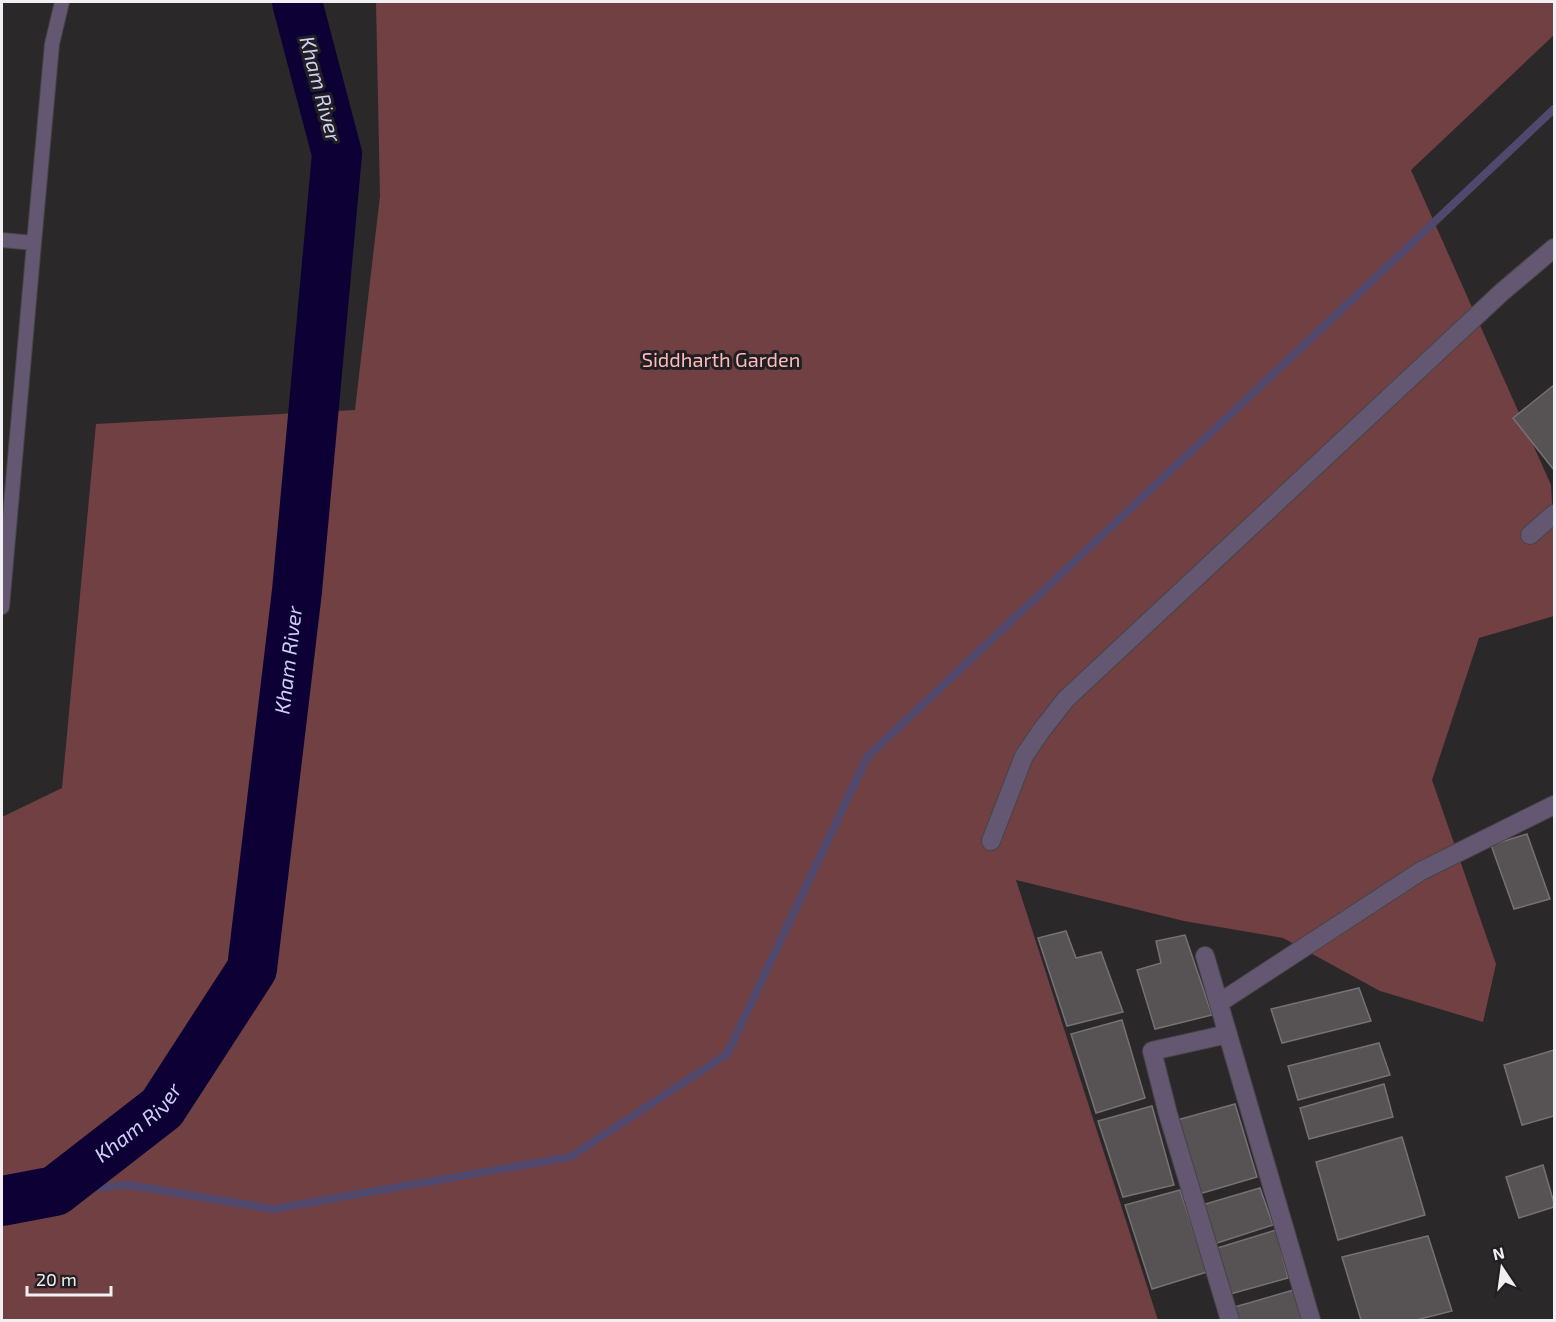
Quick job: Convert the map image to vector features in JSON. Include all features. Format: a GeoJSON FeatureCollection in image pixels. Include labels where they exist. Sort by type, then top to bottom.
{"type":"FeatureCollection","features":[{"type":"Feature","properties":{"kind":"street"},"geometry":{"type":"LineString","coordinates":[[991,841],[1024,756],[1066,699],[1493,300],[1554,248]]}},
{"type":"Feature","properties":{"kind":"street"},"geometry":{"type":"LineString","coordinates":[[1530,535],[1554,514]]}},
{"type":"Feature","properties":{"kind":"street"},"geometry":{"type":"LineString","coordinates":[[1219,1004],[1421,871],[1554,806]]}},
{"type":"Feature","properties":{"kind":"street"},"geometry":{"type":"LineString","coordinates":[[1206,956],[1311,1320]]}},
{"type":"Feature","properties":{"kind":"street"},"geometry":{"type":"LineString","coordinates":[[1228,1034],[1152,1051],[1168,1114],[1230,1320]]}},
{"type":"Feature","properties":{"kind":"lane"},"geometry":{"type":"LineString","coordinates":[[2,607],[52,44],[62,2]]}},
{"type":"Feature","properties":{"kind":"lane"},"geometry":{"type":"LineString","coordinates":[[2,240],[34,243]]}},
{"type":"Feature","properties":{"kind":"green space","name":"Siddharth Garden"},"geometry":{"type":"Polygon","coordinates":[[[376,2],[1554,2],[1554,35],[1411,170],[1551,485],[1554,616],[1479,638],[1432,780],[1496,964],[1483,1022],[1380,991],[1283,938],[1184,921],[1016,880],[1158,1320],[2,1320],[2,817],[62,788],[96,424],[355,410],[380,196],[376,2]]]}},
{"type":"Feature","properties":{"kind":"building"},"geometry":{"type":"Polygon","coordinates":[[[1554,385],[1554,470],[1513,418],[1554,385]]]}},
{"type":"Feature","properties":{"kind":"building"},"geometry":{"type":"Polygon","coordinates":[[[1527,834],[1550,899],[1514,909],[1491,845],[1527,834]]]}},
{"type":"Feature","properties":{"kind":"building"},"geometry":{"type":"Polygon","coordinates":[[[1066,931],[1076,958],[1101,952],[1123,1012],[1067,1026],[1038,938],[1066,931]]]}},
{"type":"Feature","properties":{"kind":"building"},"geometry":{"type":"Polygon","coordinates":[[[1185,935],[1212,1015],[1155,1029],[1137,970],[1161,963],[1156,941],[1185,935]]]}},
{"type":"Feature","properties":{"kind":"building"},"geometry":{"type":"Polygon","coordinates":[[[1359,988],[1371,1021],[1282,1043],[1271,1009],[1359,988]]]}},
{"type":"Feature","properties":{"kind":"building"},"geometry":{"type":"Polygon","coordinates":[[[1122,1020],[1145,1098],[1096,1113],[1071,1034],[1122,1020]]]}},
{"type":"Feature","properties":{"kind":"building"},"geometry":{"type":"Polygon","coordinates":[[[1379,1043],[1390,1075],[1298,1100],[1288,1066],[1379,1043]]]}},
{"type":"Feature","properties":{"kind":"building"},"geometry":{"type":"Polygon","coordinates":[[[1554,1050],[1554,1116],[1522,1125],[1504,1065],[1554,1050]]]}},
{"type":"Feature","properties":{"kind":"building"},"geometry":{"type":"Polygon","coordinates":[[[1384,1084],[1393,1117],[1309,1139],[1300,1108],[1384,1084]]]}},
{"type":"Feature","properties":{"kind":"building"},"geometry":{"type":"Polygon","coordinates":[[[1235,1104],[1257,1177],[1199,1194],[1177,1120],[1235,1104]]]}},
{"type":"Feature","properties":{"kind":"building"},"geometry":{"type":"Polygon","coordinates":[[[1152,1106],[1174,1185],[1123,1197],[1098,1121],[1152,1106]]]}},
{"type":"Feature","properties":{"kind":"building"},"geometry":{"type":"Polygon","coordinates":[[[1402,1137],[1425,1215],[1338,1240],[1316,1162],[1402,1137]]]}},
{"type":"Feature","properties":{"kind":"building"},"geometry":{"type":"Polygon","coordinates":[[[1543,1165],[1554,1207],[1519,1218],[1506,1177],[1543,1165]]]}},
{"type":"Feature","properties":{"kind":"building"},"geometry":{"type":"Polygon","coordinates":[[[1260,1188],[1273,1225],[1214,1244],[1202,1205],[1260,1188]]]}},
{"type":"Feature","properties":{"kind":"building"},"geometry":{"type":"Polygon","coordinates":[[[1180,1190],[1207,1272],[1152,1289],[1125,1205],[1180,1190]]]}},
{"type":"Feature","properties":{"kind":"building"},"geometry":{"type":"Polygon","coordinates":[[[1276,1230],[1288,1278],[1230,1294],[1214,1249],[1276,1230]]]}},
{"type":"Feature","properties":{"kind":"building"},"geometry":{"type":"Polygon","coordinates":[[[1428,1236],[1452,1311],[1416,1320],[1361,1320],[1342,1257],[1428,1236]]]}},
{"type":"Feature","properties":{"kind":"building"},"geometry":{"type":"Polygon","coordinates":[[[1297,1289],[1305,1320],[1235,1320],[1231,1308],[1297,1289]]]}},
{"type":"Feature","properties":{"kind":"waterway","name":"Kham River"},"geometry":{"type":"LineString","coordinates":[[2,1201],[55,1191],[162,1108],[252,969],[297,591],[337,154],[297,2]]}},
{"type":"Feature","properties":{"kind":"waterway"},"geometry":{"type":"LineString","coordinates":[[55,1191],[129,1185],[273,1209],[570,1157],[727,1054],[867,757],[1554,109]]}}]}
